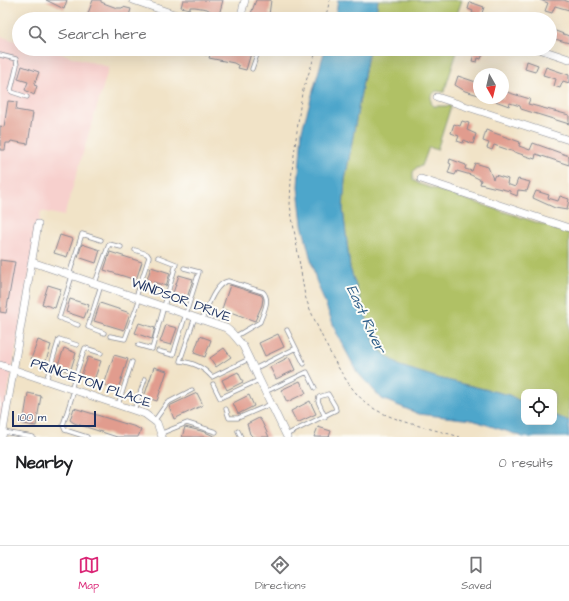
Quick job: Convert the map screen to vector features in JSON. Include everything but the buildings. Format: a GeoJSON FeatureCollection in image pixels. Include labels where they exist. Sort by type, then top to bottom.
{"type":"FeatureCollection","features":[{"type":"Feature","properties":{"kind":"street"},"geometry":{"type":"LineString","coordinates":[[133,0],[168,12]]}},
{"type":"Feature","properties":{"kind":"street"},"geometry":{"type":"LineString","coordinates":[[242,12],[245,0]]}},
{"type":"Feature","properties":{"kind":"street"},"geometry":{"type":"LineString","coordinates":[[557,55],[569,59]]}},
{"type":"Feature","properties":{"kind":"street"},"geometry":{"type":"LineString","coordinates":[[438,97],[569,140]]}},
{"type":"Feature","properties":{"kind":"street"},"geometry":{"type":"LineString","coordinates":[[422,179],[569,228]]}},
{"type":"Feature","properties":{"kind":"street"},"geometry":{"type":"LineString","coordinates":[[3,434],[38,224]]}},
{"type":"Feature","properties":{"kind":"street","name":"WINDSOR DRIVE"},"geometry":{"type":"LineString","coordinates":[[32,262],[226,328],[236,336],[249,359],[286,436]]}},
{"type":"Feature","properties":{"kind":"street","name":"PRINCETON PLACE"},"geometry":{"type":"LineString","coordinates":[[0,365],[149,416],[155,420],[162,435]]}},
{"type":"Feature","properties":{"kind":"lane"},"geometry":{"type":"LineString","coordinates":[[0,55],[16,59],[17,65],[11,90],[12,92],[27,97]]}},
{"type":"Feature","properties":{"kind":"lane"},"geometry":{"type":"LineString","coordinates":[[252,69],[257,56]]}},
{"type":"Feature","properties":{"kind":"lane"},"geometry":{"type":"LineString","coordinates":[[78,325],[59,318],[82,234],[101,240]]}},
{"type":"Feature","properties":{"kind":"lane"},"geometry":{"type":"LineString","coordinates":[[104,333],[88,327],[109,244],[121,246]]}},
{"type":"Feature","properties":{"kind":"lane"},"geometry":{"type":"LineString","coordinates":[[110,336],[125,339],[138,298],[148,257],[147,254],[135,250]]}},
{"type":"Feature","properties":{"kind":"lane"},"geometry":{"type":"LineString","coordinates":[[138,345],[152,349],[176,264],[158,257]]}},
{"type":"Feature","properties":{"kind":"lane"},"geometry":{"type":"LineString","coordinates":[[158,351],[173,355],[186,314],[199,272],[184,268]]}},
{"type":"Feature","properties":{"kind":"lane"},"geometry":{"type":"LineString","coordinates":[[236,336],[260,322],[267,301],[267,296],[263,292],[230,281],[224,281],[217,288],[199,318],[180,361],[193,363],[205,369],[212,378],[249,359]]}},
{"type":"Feature","properties":{"kind":"lane"},"geometry":{"type":"LineString","coordinates":[[287,330],[304,364]]}},
{"type":"Feature","properties":{"kind":"lane"},"geometry":{"type":"LineString","coordinates":[[46,381],[59,339],[77,345]]}},
{"type":"Feature","properties":{"kind":"lane"},"geometry":{"type":"LineString","coordinates":[[87,437],[65,430],[63,425],[85,348],[101,353]]}},
{"type":"Feature","properties":{"kind":"lane"},"geometry":{"type":"LineString","coordinates":[[254,369],[296,348]]}},
{"type":"Feature","properties":{"kind":"lane"},"geometry":{"type":"LineString","coordinates":[[118,405],[132,362]]}},
{"type":"Feature","properties":{"kind":"lane"},"geometry":{"type":"LineString","coordinates":[[265,392],[307,372],[315,388]]}},
{"type":"Feature","properties":{"kind":"lane"},"geometry":{"type":"LineString","coordinates":[[134,410],[145,379]]}},
{"type":"Feature","properties":{"kind":"lane"},"geometry":{"type":"LineString","coordinates":[[213,384],[220,398],[259,380]]}},
{"type":"Feature","properties":{"kind":"lane"},"geometry":{"type":"LineString","coordinates":[[155,420],[167,403],[192,390]]}},
{"type":"Feature","properties":{"kind":"lane"},"geometry":{"type":"LineString","coordinates":[[286,436],[325,417],[336,408],[328,394],[319,397],[318,401],[325,417]]}},
{"type":"Feature","properties":{"kind":"lane"},"geometry":{"type":"LineString","coordinates":[[226,409],[229,418],[238,418],[271,404]]}},
{"type":"Feature","properties":{"kind":"lane"},"geometry":{"type":"LineString","coordinates":[[162,435],[187,423],[216,432]]}},
{"type":"Feature","properties":{"kind":"lane"},"geometry":{"type":"LineString","coordinates":[[238,431],[241,437]]}},
{"type":"Feature","properties":{"kind":"lane"},"geometry":{"type":"LineString","coordinates":[[3,434],[33,437]]}},
{"type":"Feature","properties":{"kind":"path"},"geometry":{"type":"LineString","coordinates":[[327,12],[330,0]]}},
{"type":"Feature","properties":{"kind":"path"},"geometry":{"type":"LineString","coordinates":[[315,56],[302,93],[290,194],[294,234],[305,296],[309,307],[318,328],[345,377],[362,400],[374,409],[388,415],[460,437]]}},
{"type":"Feature","properties":{"kind":"shaded area"},"geometry":{"type":"Polygon","coordinates":[[[0,36],[12,40],[12,56],[69,56],[109,67],[64,216],[41,211],[0,437],[0,36]]]}},
{"type":"Feature","properties":{"kind":"green space"},"geometry":{"type":"Polygon","coordinates":[[[378,0],[462,0],[458,12],[376,12],[378,0]]]}},
{"type":"Feature","properties":{"kind":"green space"},"geometry":{"type":"Polygon","coordinates":[[[368,56],[456,56],[444,92],[436,91],[431,96],[433,106],[451,106],[437,150],[429,147],[422,166],[417,167],[413,172],[413,180],[419,184],[569,233],[569,421],[557,416],[557,389],[521,389],[521,401],[509,395],[438,378],[400,366],[376,347],[350,268],[343,209],[345,180],[368,56]]]}},
{"type":"Feature","properties":{"kind":"water"},"geometry":{"type":"Polygon","coordinates":[[[338,0],[378,0],[376,12],[336,12],[338,0]]]}},
{"type":"Feature","properties":{"kind":"water","name":"East River"},"geometry":{"type":"Polygon","coordinates":[[[323,56],[368,56],[345,180],[343,209],[350,268],[376,347],[400,366],[438,378],[509,395],[521,401],[521,425],[557,425],[557,416],[569,421],[569,437],[524,437],[472,420],[419,414],[382,399],[357,372],[337,334],[316,280],[302,224],[298,187],[302,130],[323,56]]]}}]}
